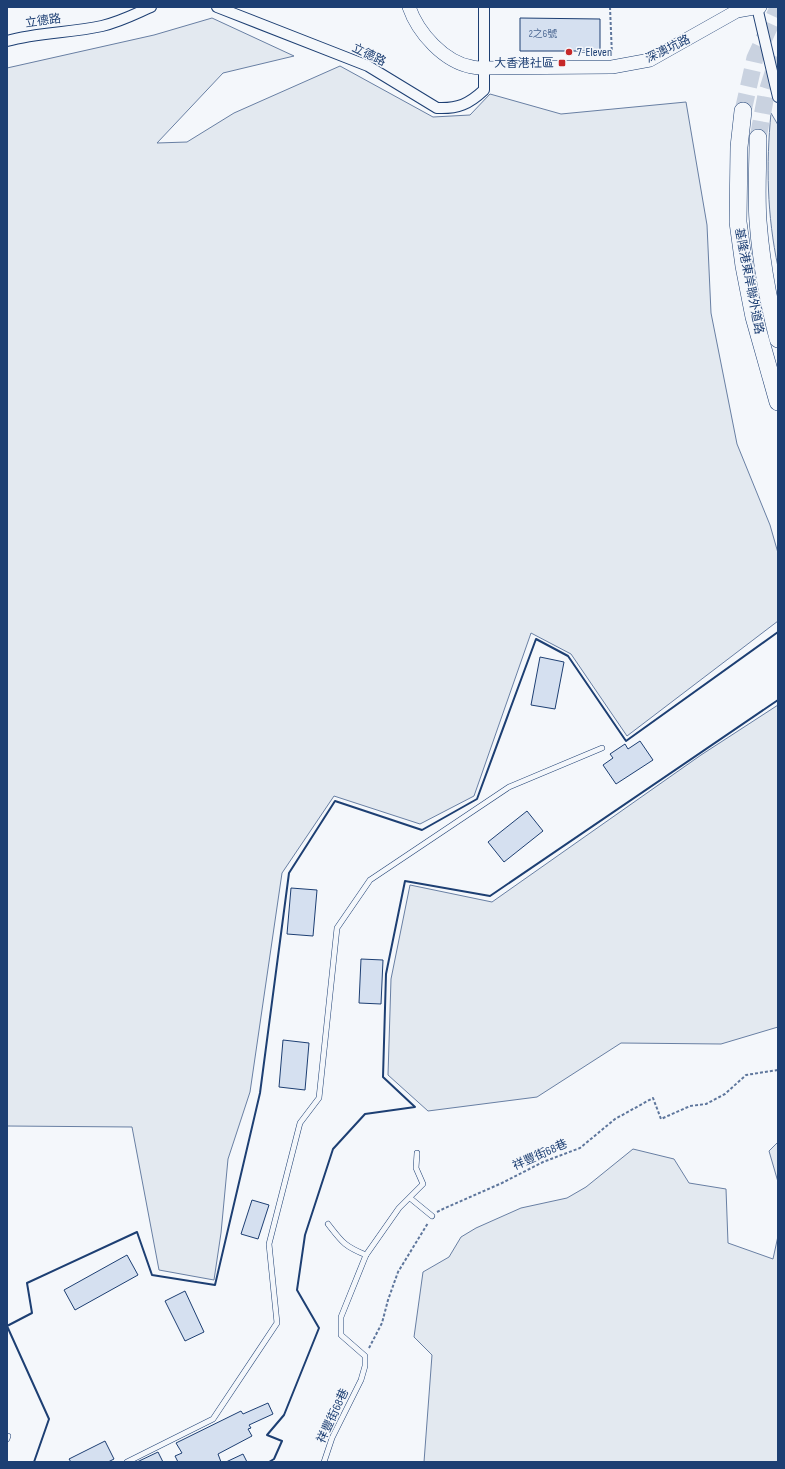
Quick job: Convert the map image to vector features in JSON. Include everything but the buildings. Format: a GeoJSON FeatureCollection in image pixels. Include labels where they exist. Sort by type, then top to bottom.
{"type":"FeatureCollection","features":[{"type":"Feature","properties":{"kind":"highway","name":"基隆港東岸聯外道路"},"geometry":{"type":"LineString","coordinates":[[743,111],[739,147],[738,222],[744,266],[754,317],[778,402]]}},
{"type":"Feature","properties":{"kind":"highway","name":"基隆港東岸聯外道路"},"geometry":{"type":"LineString","coordinates":[[758,138],[758,220],[763,266],[771,311],[778,339]]}},
{"type":"Feature","properties":{"kind":"street","name":"立德路"},"geometry":{"type":"LineString","coordinates":[[7,41],[24,36],[101,26],[119,22],[151,7]]}},
{"type":"Feature","properties":{"kind":"street","name":"立德路"},"geometry":{"type":"LineString","coordinates":[[217,7],[368,66],[437,108],[462,106],[474,99],[484,90],[484,7]]}},
{"type":"Feature","properties":{"kind":"street","name":"深澳坑路"},"geometry":{"type":"LineString","coordinates":[[409,7],[421,31],[433,45],[446,56],[471,67],[484,68],[612,67],[650,60],[737,11],[758,7]]}},
{"type":"Feature","properties":{"kind":"street"},"geometry":{"type":"LineString","coordinates":[[758,7],[778,97]]}},
{"type":"Feature","properties":{"kind":"lane"},"geometry":{"type":"LineString","coordinates":[[127,1462],[213,1419],[277,1323],[269,1244],[300,1123],[319,1098],[337,928],[370,880],[509,787],[602,748]]}},
{"type":"Feature","properties":{"kind":"lane"},"geometry":{"type":"LineString","coordinates":[[365,1356],[341,1335],[341,1317],[366,1255],[399,1208],[423,1184],[416,1168],[417,1153]]}},
{"type":"Feature","properties":{"kind":"lane"},"geometry":{"type":"LineString","coordinates":[[410,1198],[432,1216]]}},
{"type":"Feature","properties":{"kind":"lane"},"geometry":{"type":"LineString","coordinates":[[328,1224],[340,1240],[349,1248],[366,1255]]}},
{"type":"Feature","properties":{"kind":"lane","name":"祥豐街68巷"},"geometry":{"type":"LineString","coordinates":[[324,1462],[332,1438],[361,1380],[365,1366],[365,1356]]}},
{"type":"Feature","properties":{"kind":"path"},"geometry":{"type":"LineString","coordinates":[[610,7],[612,67]]}},
{"type":"Feature","properties":{"kind":"path","name":"祥豐街68巷"},"geometry":{"type":"LineString","coordinates":[[365,1356],[382,1324],[388,1300],[398,1272],[432,1216],[445,1208],[502,1183],[543,1162],[580,1148],[614,1119],[653,1098],[661,1119],[690,1106],[706,1104],[724,1094],[746,1075],[778,1070]]}},
{"type":"Feature","properties":{"kind":"shaded area"},"geometry":{"type":"Polygon","coordinates":[[[212,18],[294,56],[223,73],[157,143],[187,142],[234,113],[340,66],[433,117],[470,115],[490,94],[561,114],[686,102],[707,225],[711,313],[737,444],[770,525],[778,553],[778,621],[627,736],[571,654],[531,633],[474,796],[420,824],[334,796],[282,873],[250,1092],[228,1159],[221,1233],[214,1280],[159,1270],[132,1127],[7,1126],[7,68],[154,35],[212,18]]]}},
{"type":"Feature","properties":{"kind":"shaded area"},"geometry":{"type":"Polygon","coordinates":[[[771,113],[778,125],[778,267],[774,248],[768,190],[768,152],[771,113]]]}},
{"type":"Feature","properties":{"kind":"shaded area"},"geometry":{"type":"Polygon","coordinates":[[[778,705],[778,1027],[721,1044],[621,1043],[537,1097],[428,1111],[388,1075],[391,979],[410,885],[492,902],[701,755],[778,705]]]}},
{"type":"Feature","properties":{"kind":"shaded area"},"geometry":{"type":"Polygon","coordinates":[[[778,1142],[778,1182],[769,1151],[778,1142]]]}},
{"type":"Feature","properties":{"kind":"shaded area"},"geometry":{"type":"Polygon","coordinates":[[[633,1149],[674,1159],[689,1183],[726,1189],[728,1243],[773,1259],[778,1236],[778,1462],[424,1462],[432,1355],[414,1337],[423,1272],[449,1257],[461,1237],[476,1228],[521,1208],[567,1198],[586,1187],[633,1149]]]}},
{"type":"Feature","properties":{"kind":"tunnel"},"geometry":{"type":"LineString","coordinates":[[743,111],[755,58],[778,8]]}},
{"type":"Feature","properties":{"kind":"tunnel"},"geometry":{"type":"LineString","coordinates":[[758,138],[766,95],[778,57]]}},
{"type":"Feature","properties":{"kind":"wall"},"geometry":{"type":"LineString","coordinates":[[34,1462],[49,1419],[7,1326],[32,1313],[27,1283],[137,1232],[152,1275],[215,1285],[260,1093],[289,873],[335,801],[422,830],[477,799],[536,639],[568,656],[626,741],[778,632]]}},
{"type":"Feature","properties":{"kind":"wall"},"geometry":{"type":"LineString","coordinates":[[269,1462],[274,1459],[282,1441],[267,1435],[284,1415],[319,1328],[297,1290],[305,1235],[333,1149],[365,1114],[415,1107],[383,1077],[386,974],[405,881],[490,896],[778,700]]}},
{"type":"Feature","properties":{"kind":"place","name":"7-Eleven"},"geometry":{"type":"Point","coordinates":[569,52]}},
{"type":"Feature","properties":{"kind":"place","name":"大香港社區"},"geometry":{"type":"Point","coordinates":[562,63]}}]}
